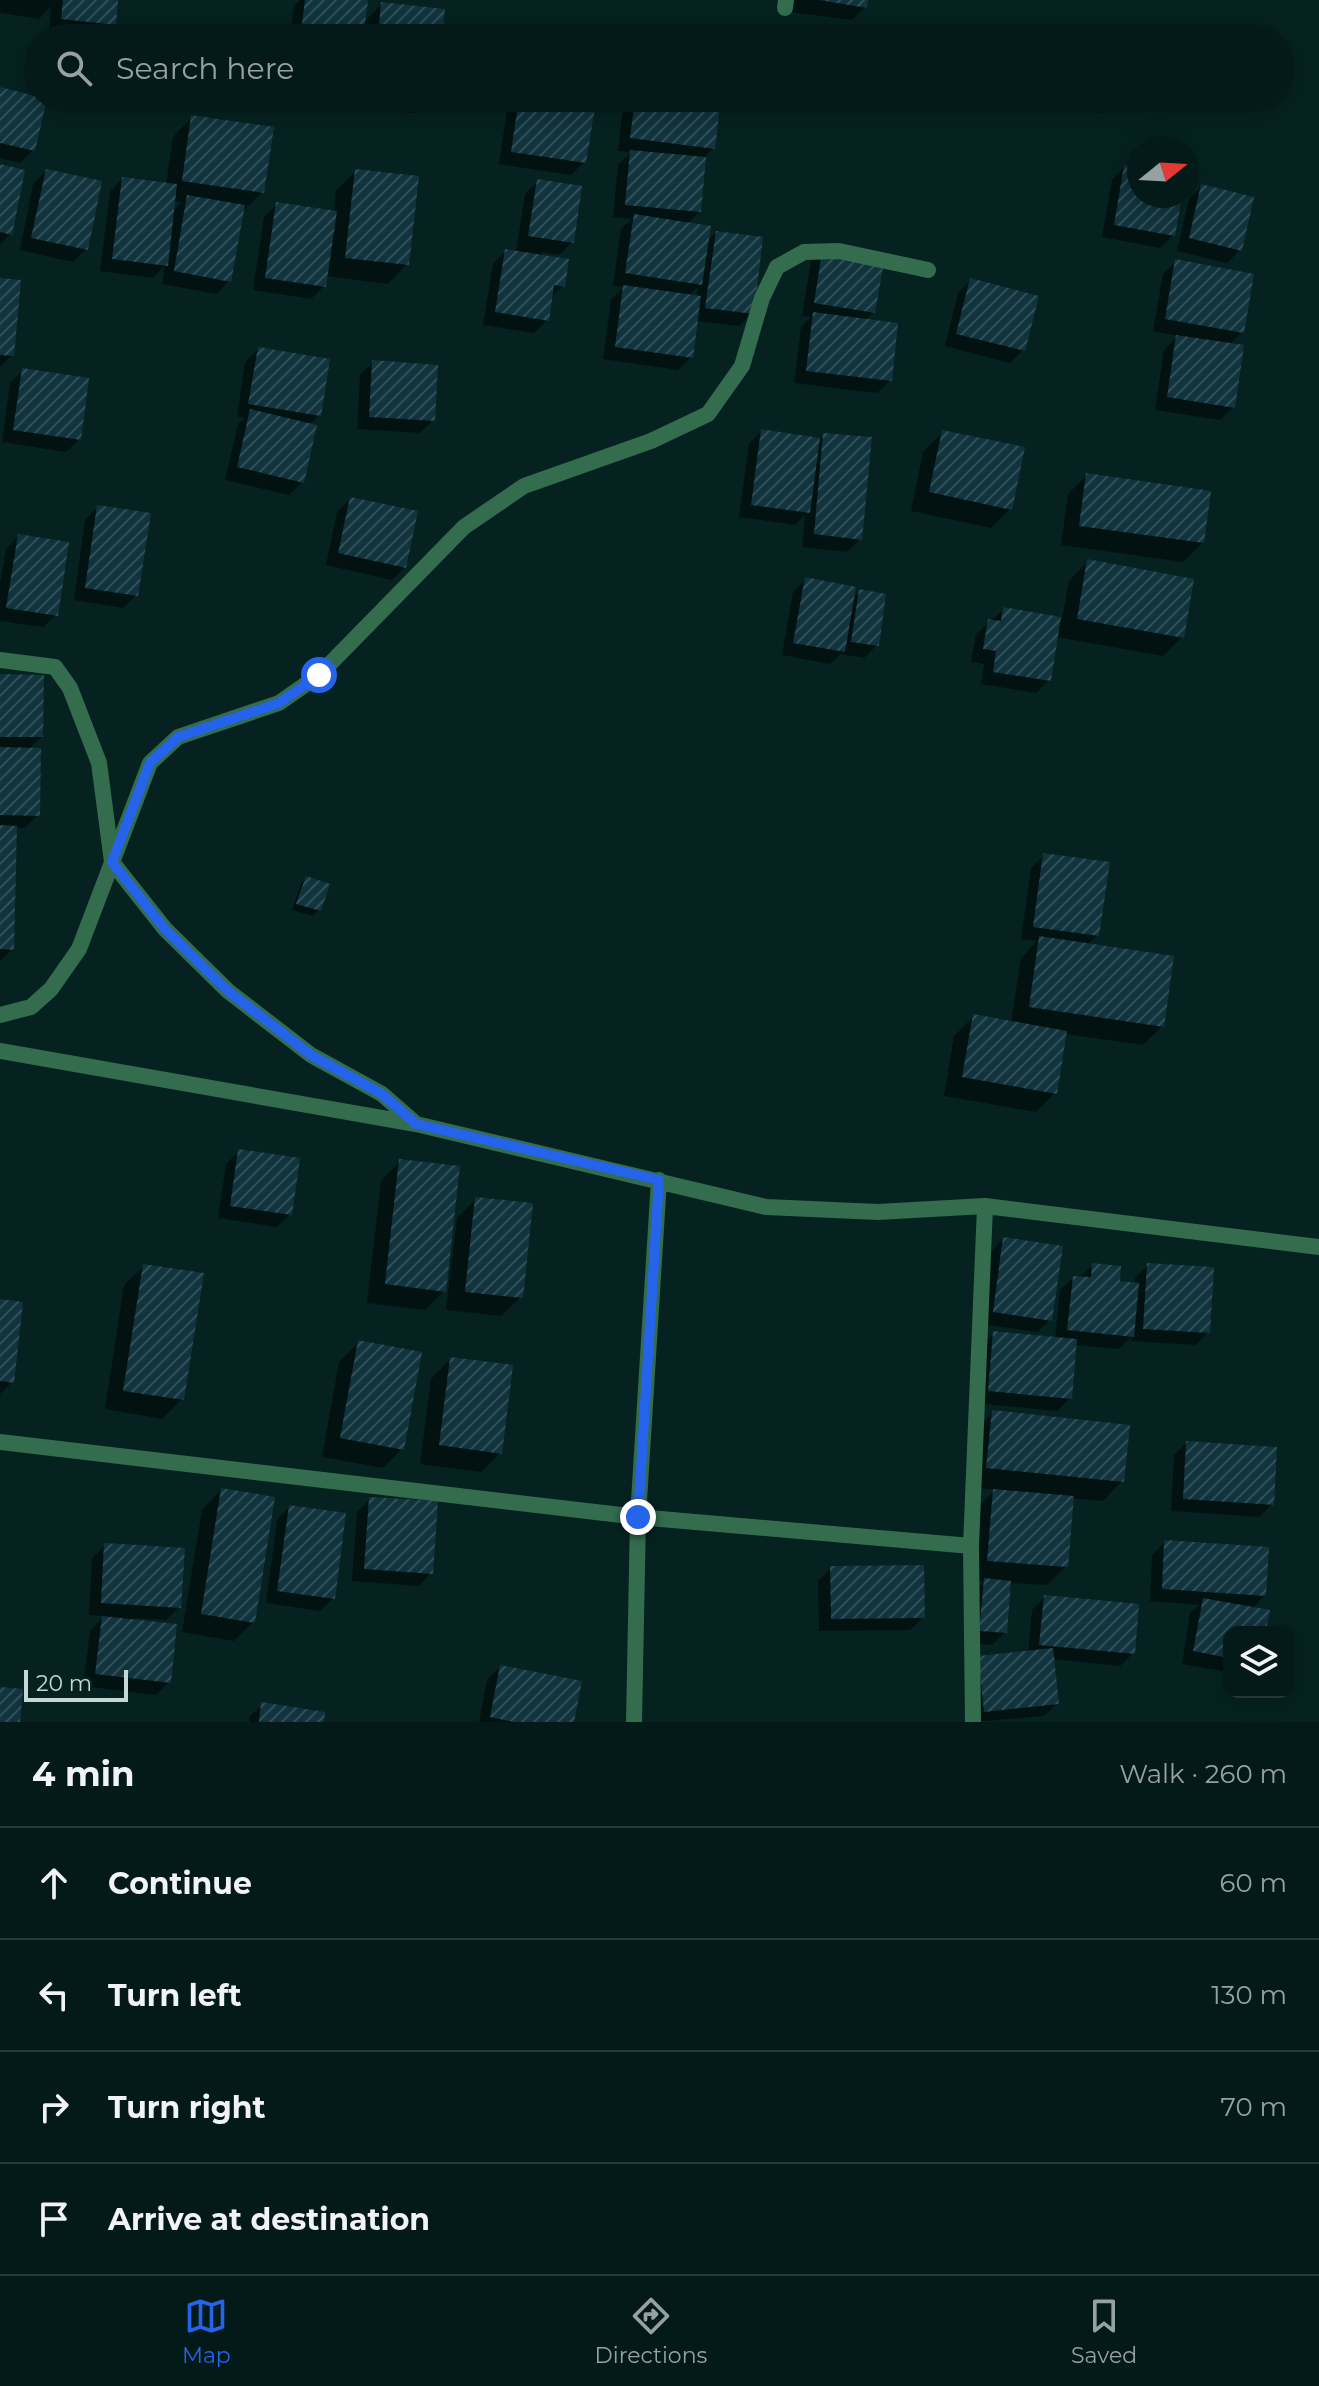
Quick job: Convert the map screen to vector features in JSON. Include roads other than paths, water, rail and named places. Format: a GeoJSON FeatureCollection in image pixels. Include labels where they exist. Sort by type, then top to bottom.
{"type":"FeatureCollection","features":[{"type":"Feature","properties":{"kind":"street"},"geometry":{"type":"LineString","coordinates":[[0,1015],[31,1007],[51,989],[79,949],[150,763],[178,737],[279,703],[319,675],[464,527],[524,486],[651,441],[708,414],[742,366],[762,298],[777,267],[804,252],[839,251],[928,270]]}},
{"type":"Feature","properties":{"kind":"street"},"geometry":{"type":"LineString","coordinates":[[0,660],[55,667],[70,688],[99,763],[112,862],[165,929],[228,991],[311,1055],[382,1094],[416,1124]]}},
{"type":"Feature","properties":{"kind":"street"},"geometry":{"type":"LineString","coordinates":[[0,1051],[416,1124],[766,1207],[878,1212],[985,1206],[1319,1247]]}},
{"type":"Feature","properties":{"kind":"street"},"geometry":{"type":"LineString","coordinates":[[634,1722],[638,1517],[659,1180]]}},
{"type":"Feature","properties":{"kind":"street"},"geometry":{"type":"LineString","coordinates":[[973,1722],[971,1546],[985,1206]]}},
{"type":"Feature","properties":{"kind":"street"},"geometry":{"type":"LineString","coordinates":[[0,1442],[638,1517],[971,1546]]}}]}
